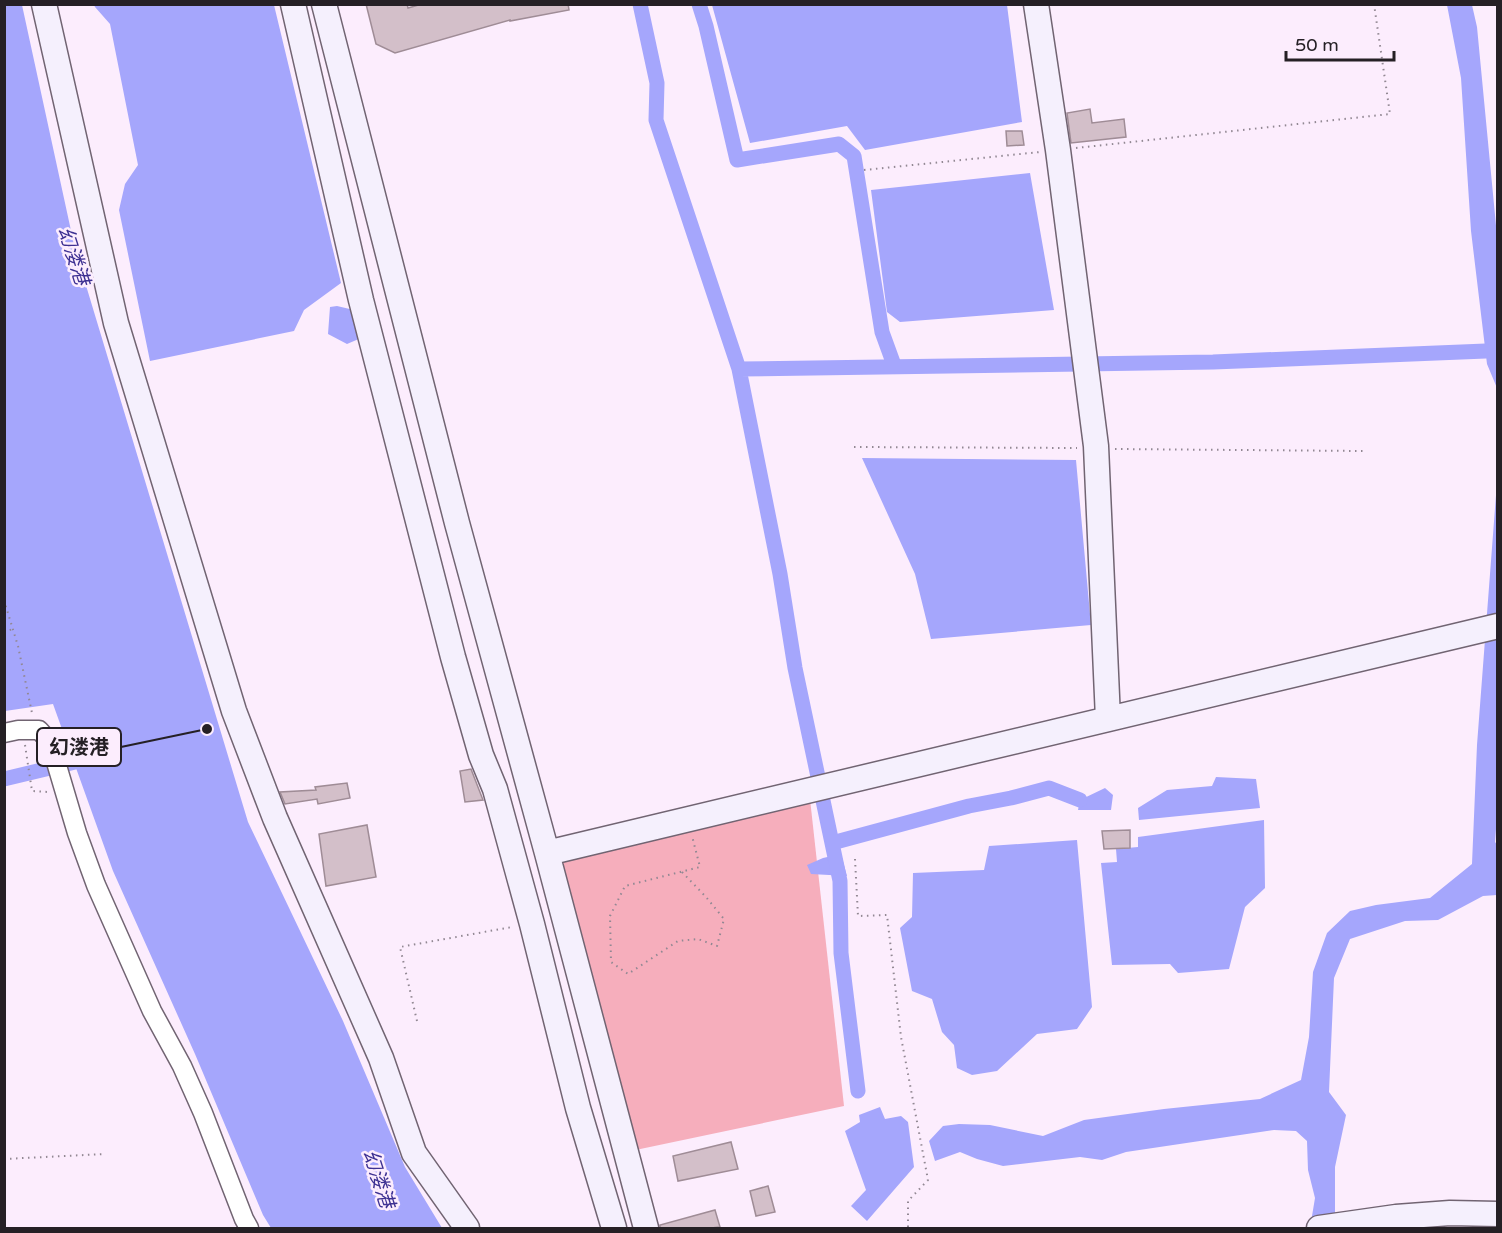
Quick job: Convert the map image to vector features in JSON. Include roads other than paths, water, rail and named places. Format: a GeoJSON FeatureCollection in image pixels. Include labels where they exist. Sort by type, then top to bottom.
{"type":"FeatureCollection","features":[{"type":"Feature","properties":{"kind":"main road"},"geometry":{"type":"LineString","coordinates":[[44,4],[116,323],[234,711],[276,818],[381,1058],[414,1153],[467,1228]]}},
{"type":"Feature","properties":{"kind":"main road"},"geometry":{"type":"LineString","coordinates":[[293,4],[359,288],[453,657],[477,744],[495,789],[532,924],[578,1108],[614,1228]]}},
{"type":"Feature","properties":{"kind":"main road"},"geometry":{"type":"LineString","coordinates":[[324,4],[459,534],[547,853],[646,1228]]}},
{"type":"Feature","properties":{"kind":"main road"},"geometry":{"type":"LineString","coordinates":[[1036,4],[1058,150],[1096,446],[1108,719]]}},
{"type":"Feature","properties":{"kind":"main road"},"geometry":{"type":"LineString","coordinates":[[547,853],[1497,626]]}},
{"type":"Feature","properties":{"kind":"main road"},"geometry":{"type":"LineString","coordinates":[[495,789],[527,781]]}},
{"type":"Feature","properties":{"kind":"main road"},"geometry":{"type":"LineString","coordinates":[[1319,1228],[1396,1216],[1450,1213],[1497,1214]]}},
{"type":"Feature","properties":{"kind":"street"},"geometry":{"type":"LineString","coordinates":[[21,731],[39,730],[50,742],[77,833],[96,885],[152,1011],[182,1066],[203,1113],[249,1228]]}},
{"type":"Feature","properties":{"kind":"water"},"geometry":{"type":"Polygon","coordinates":[[[4,5],[22,5],[75,249],[248,822],[343,1021],[405,1167],[442,1228],[271,1228],[263,1215],[195,1054],[113,871],[53,704],[5,711],[4,5]]]}},
{"type":"Feature","properties":{"kind":"water"},"geometry":{"type":"Polygon","coordinates":[[[94,5],[274,5],[341,283],[304,310],[294,331],[150,361],[119,210],[125,184],[138,165],[110,24],[94,5]]]}},
{"type":"Feature","properties":{"kind":"water"},"geometry":{"type":"Polygon","coordinates":[[[712,5],[1007,5],[1022,122],[865,150],[847,126],[750,143],[712,5]]]}},
{"type":"Feature","properties":{"kind":"water"},"geometry":{"type":"Polygon","coordinates":[[[1447,5],[1472,5],[1477,27],[1497,236],[1497,388],[1487,364],[1471,231],[1461,78],[1447,5]]]}},
{"type":"Feature","properties":{"kind":"water"},"geometry":{"type":"Polygon","coordinates":[[[1030,173],[1054,310],[900,322],[887,312],[871,190],[1030,173]]]}},
{"type":"Feature","properties":{"kind":"water"},"geometry":{"type":"Polygon","coordinates":[[[337,306],[354,310],[361,338],[347,344],[328,334],[330,307],[337,306]]]}},
{"type":"Feature","properties":{"kind":"water"},"geometry":{"type":"Polygon","coordinates":[[[862,458],[1076,460],[1091,625],[931,639],[915,574],[862,458]]]}},
{"type":"Feature","properties":{"kind":"water"},"geometry":{"type":"Polygon","coordinates":[[[1497,482],[1498,803],[1495,842],[1498,846],[1497,895],[1483,896],[1438,920],[1405,921],[1350,939],[1334,978],[1329,1092],[1346,1115],[1335,1167],[1335,1228],[1310,1228],[1315,1198],[1308,1170],[1307,1141],[1296,1131],[1274,1130],[1126,1152],[1102,1160],[1080,1157],[1003,1166],[960,1152],[935,1161],[929,1141],[943,1126],[990,1125],[1043,1136],[1084,1120],[1260,1099],[1301,1080],[1309,1037],[1313,972],[1327,933],[1350,911],[1430,898],[1472,864],[1477,745],[1497,482]]]}},
{"type":"Feature","properties":{"kind":"water"},"geometry":{"type":"Polygon","coordinates":[[[1216,777],[1256,779],[1260,808],[1139,820],[1138,808],[1167,790],[1212,786],[1216,777]]]}},
{"type":"Feature","properties":{"kind":"water"},"geometry":{"type":"Polygon","coordinates":[[[1105,788],[1113,795],[1111,810],[1078,810],[1080,800],[1105,788]]]}},
{"type":"Feature","properties":{"kind":"water"},"geometry":{"type":"Polygon","coordinates":[[[1264,820],[1265,888],[1245,907],[1229,969],[1178,973],[1170,964],[1112,965],[1101,863],[1117,862],[1116,849],[1138,847],[1138,837],[1264,820]]]}},
{"type":"Feature","properties":{"kind":"water"},"geometry":{"type":"Polygon","coordinates":[[[1077,840],[1092,1007],[1077,1029],[1037,1034],[997,1071],[972,1075],[957,1068],[954,1045],[942,1032],[932,999],[912,991],[900,928],[912,917],[913,873],[984,870],[989,846],[1077,840]]]}},
{"type":"Feature","properties":{"kind":"water"},"geometry":{"type":"Polygon","coordinates":[[[841,854],[847,876],[811,874],[807,865],[841,854]]]}},
{"type":"Feature","properties":{"kind":"water"},"geometry":{"type":"Polygon","coordinates":[[[880,1107],[885,1119],[901,1116],[908,1122],[914,1167],[867,1221],[851,1206],[866,1190],[845,1131],[860,1122],[859,1115],[880,1107]]]}},
{"type":"Feature","properties":{"kind":"waterway"},"geometry":{"type":"LineString","coordinates":[[640,4],[657,83],[656,120],[739,369],[780,574],[795,668],[840,881],[841,953],[858,1091]]}},
{"type":"Feature","properties":{"kind":"waterway"},"geometry":{"type":"LineString","coordinates":[[699,4],[737,160],[839,144],[854,156],[882,332],[894,365]]}},
{"type":"Feature","properties":{"kind":"waterway"},"geometry":{"type":"LineString","coordinates":[[739,369],[1213,362],[1486,351]]}},
{"type":"Feature","properties":{"kind":"waterway"},"geometry":{"type":"LineString","coordinates":[[4,779],[92,758]]}},
{"type":"Feature","properties":{"kind":"waterway"},"geometry":{"type":"LineString","coordinates":[[832,843],[969,806],[1049,788],[1080,800]]}},
{"type":"Feature","properties":{"kind":"place","name":"幻溇港"},"geometry":{"type":"Point","coordinates":[207,729]}}]}
